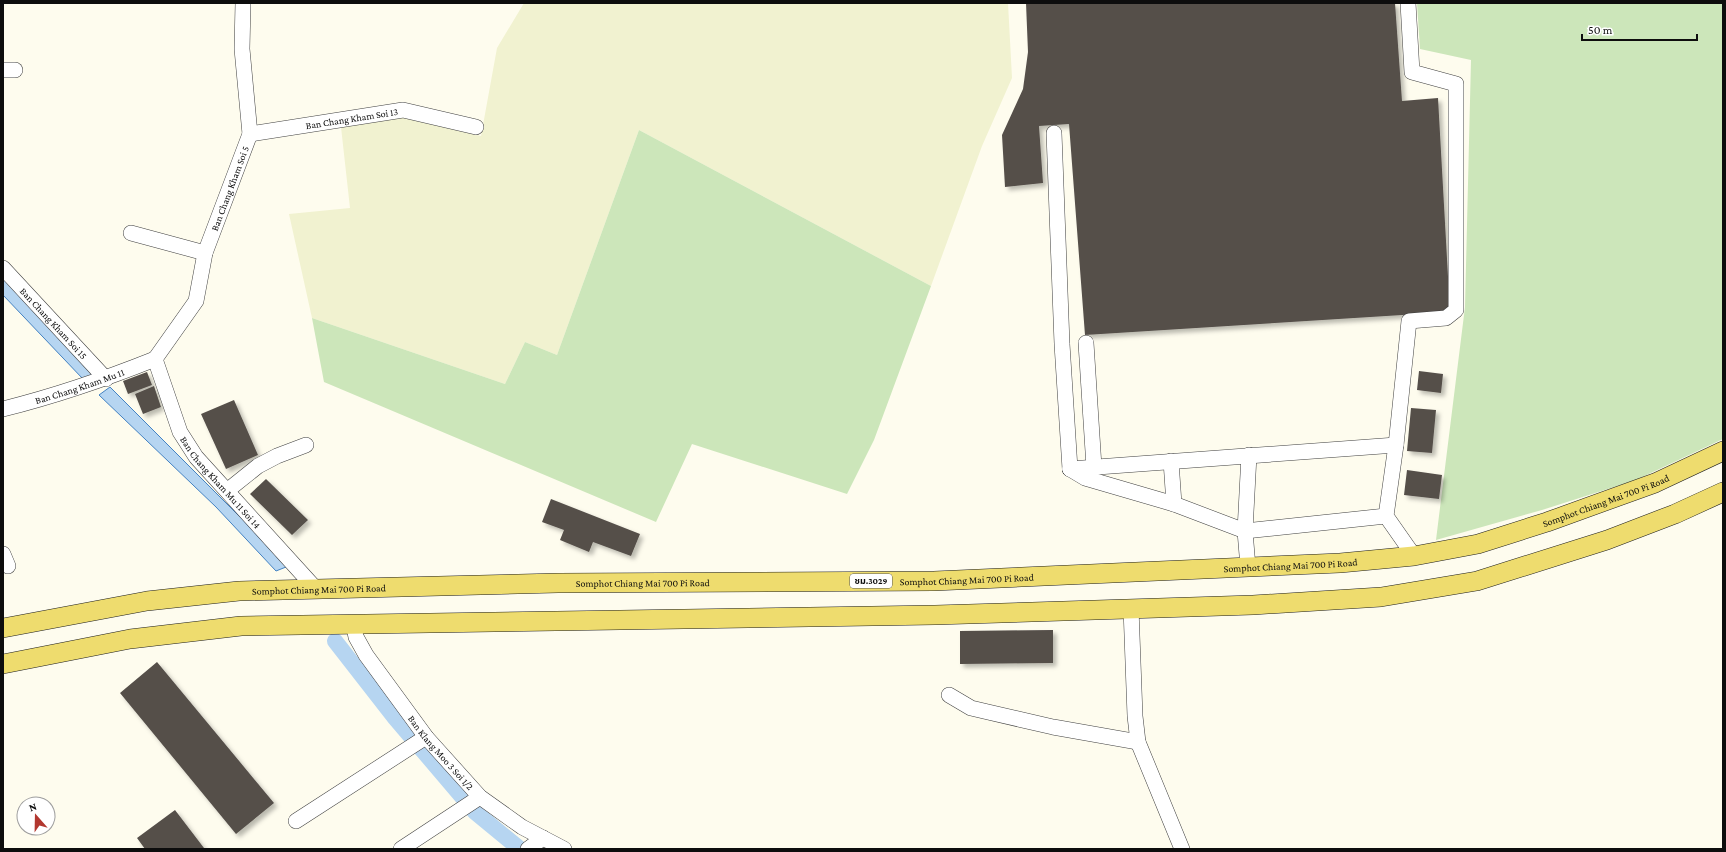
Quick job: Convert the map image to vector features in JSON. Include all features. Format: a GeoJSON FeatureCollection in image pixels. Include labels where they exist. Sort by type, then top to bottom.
{"type":"FeatureCollection","features":[{"type":"Feature","properties":{"kind":"main road","name":"Somphot Chiang Mai 700 Pi Road"},"geometry":{"type":"LineString","coordinates":[[3,628],[147,601],[239,591],[566,583],[934,581],[1248,567],[1414,556],[1478,544],[1547,522],[1655,483],[1723,451]]}},
{"type":"Feature","properties":{"kind":"main road"},"geometry":{"type":"LineString","coordinates":[[3,664],[130,639],[241,626],[353,623],[935,615],[1252,605],[1380,597],[1477,581],[1607,540],[1675,514],[1723,492]]}},
{"type":"Feature","properties":{"kind":"street","name":"Ban Chang Kham Soi 5"},"geometry":{"type":"LineString","coordinates":[[155,359],[196,301],[205,253],[250,134],[242,49],[243,3]]}},
{"type":"Feature","properties":{"kind":"street"},"geometry":{"type":"LineString","coordinates":[[1408,3],[1412,72],[1456,84],[1456,310],[1446,318],[1409,321],[1396,445],[1386,516],[1414,556]]}},
{"type":"Feature","properties":{"kind":"street","name":"Ban Chang Kham Soi 13"},"geometry":{"type":"LineString","coordinates":[[250,134],[403,110],[476,127]]}},
{"type":"Feature","properties":{"kind":"street"},"geometry":{"type":"LineString","coordinates":[[1054,133],[1062,344],[1070,469]]}},
{"type":"Feature","properties":{"kind":"street"},"geometry":{"type":"LineString","coordinates":[[131,233],[205,253]]}},
{"type":"Feature","properties":{"kind":"street","name":"Ban Chang Kham Soi 15"},"geometry":{"type":"LineString","coordinates":[[3,268],[106,379]]}},
{"type":"Feature","properties":{"kind":"street"},"geometry":{"type":"LineString","coordinates":[[1086,343],[1094,467]]}},
{"type":"Feature","properties":{"kind":"street","name":"Ban Chang Kham Mu 11"},"geometry":{"type":"LineString","coordinates":[[3,409],[41,400],[106,379],[155,359]]}},
{"type":"Feature","properties":{"kind":"street","name":"Ban Chang Kham Mu 11 Soi 14"},"geometry":{"type":"LineString","coordinates":[[155,359],[180,432],[196,457],[228,490],[315,588]]}},
{"type":"Feature","properties":{"kind":"street"},"geometry":{"type":"LineString","coordinates":[[1070,469],[1396,445]]}},
{"type":"Feature","properties":{"kind":"street"},"geometry":{"type":"LineString","coordinates":[[228,490],[258,466],[277,456],[306,446]]}},
{"type":"Feature","properties":{"kind":"street"},"geometry":{"type":"LineString","coordinates":[[1248,567],[1245,531],[1249,455]]}},
{"type":"Feature","properties":{"kind":"street"},"geometry":{"type":"LineString","coordinates":[[1171,461],[1174,504]]}},
{"type":"Feature","properties":{"kind":"street"},"geometry":{"type":"LineString","coordinates":[[1070,469],[1085,478],[1174,504],[1245,531],[1386,516]]}},
{"type":"Feature","properties":{"kind":"street"},"geometry":{"type":"LineString","coordinates":[[1131,608],[1135,716],[1138,742],[1182,849]]}},
{"type":"Feature","properties":{"kind":"street","name":"Ban Klang Moo 3 Soi 1/2"},"geometry":{"type":"LineString","coordinates":[[353,623],[356,637],[366,655],[426,737],[480,797],[522,827],[564,849]]}},
{"type":"Feature","properties":{"kind":"street"},"geometry":{"type":"LineString","coordinates":[[949,695],[971,708],[1053,727],[1138,742]]}},
{"type":"Feature","properties":{"kind":"street"},"geometry":{"type":"LineString","coordinates":[[296,820],[426,737]]}},
{"type":"Feature","properties":{"kind":"street"},"geometry":{"type":"LineString","coordinates":[[401,849],[480,797]]}},
{"type":"Feature","properties":{"kind":"street"},"geometry":{"type":"LineString","coordinates":[[528,849],[543,838]]}},
{"type":"Feature","properties":{"kind":"green space"},"geometry":{"type":"Polygon","coordinates":[[[524,3],[1008,3],[1012,78],[982,146],[931,286],[639,130],[557,355],[525,342],[505,384],[312,318],[289,214],[350,208],[341,127],[400,117],[481,136],[497,48],[524,3]]]}},
{"type":"Feature","properties":{"kind":"green space"},"geometry":{"type":"Polygon","coordinates":[[[1417,3],[1723,3],[1723,439],[1636,480],[1542,510],[1436,540],[1465,307],[1471,60],[1420,49],[1417,3]]]}},
{"type":"Feature","properties":{"kind":"green space"},"geometry":{"type":"Polygon","coordinates":[[[639,130],[931,286],[874,440],[847,494],[692,444],[656,522],[324,382],[312,318],[505,384],[525,342],[557,355],[639,130]]]}},
{"type":"Feature","properties":{"kind":"water"},"geometry":{"type":"Polygon","coordinates":[[[3,276],[96,374],[83,379],[3,295],[3,276]]]}},
{"type":"Feature","properties":{"kind":"water"},"geometry":{"type":"Polygon","coordinates":[[[110,387],[243,520],[286,567],[276,571],[216,507],[99,395],[110,387]]]}},
{"type":"Feature","properties":{"kind":"building"},"geometry":{"type":"Polygon","coordinates":[[[1026,3],[1395,3],[1402,101],[1438,98],[1450,312],[1085,335],[1069,124],[1039,126],[1043,183],[1005,187],[1002,135],[1023,89],[1028,52],[1026,3]]]}},
{"type":"Feature","properties":{"kind":"building"},"geometry":{"type":"Polygon","coordinates":[[[1419,371],[1443,374],[1441,393],[1417,390],[1419,371]]]}},
{"type":"Feature","properties":{"kind":"building"},"geometry":{"type":"Polygon","coordinates":[[[147,372],[152,385],[128,394],[123,381],[147,372]]]}},
{"type":"Feature","properties":{"kind":"building"},"geometry":{"type":"Polygon","coordinates":[[[154,386],[161,407],[143,414],[135,394],[154,386]]]}},
{"type":"Feature","properties":{"kind":"building"},"geometry":{"type":"Polygon","coordinates":[[[234,400],[258,455],[226,469],[201,414],[234,400]]]}},
{"type":"Feature","properties":{"kind":"building"},"geometry":{"type":"Polygon","coordinates":[[[1411,408],[1436,410],[1432,453],[1407,451],[1411,408]]]}},
{"type":"Feature","properties":{"kind":"building"},"geometry":{"type":"Polygon","coordinates":[[[1407,470],[1442,475],[1439,499],[1404,495],[1407,470]]]}},
{"type":"Feature","properties":{"kind":"building"},"geometry":{"type":"Polygon","coordinates":[[[266,479],[308,520],[292,535],[250,494],[266,479]]]}},
{"type":"Feature","properties":{"kind":"building"},"geometry":{"type":"Polygon","coordinates":[[[551,499],[640,534],[631,556],[593,542],[589,552],[560,540],[564,530],[542,522],[551,499]]]}},
{"type":"Feature","properties":{"kind":"building"},"geometry":{"type":"Polygon","coordinates":[[[1053,630],[1053,663],[960,664],[960,631],[1053,630]]]}},
{"type":"Feature","properties":{"kind":"building"},"geometry":{"type":"Polygon","coordinates":[[[157,662],[274,803],[236,834],[120,693],[157,662]]]}},
{"type":"Feature","properties":{"kind":"building"},"geometry":{"type":"Polygon","coordinates":[[[175,810],[204,848],[145,849],[137,838],[175,810]]]}},
{"type":"Feature","properties":{"kind":"waterway"},"geometry":{"type":"LineString","coordinates":[[335,641],[395,718],[475,812],[520,849]]}}]}
